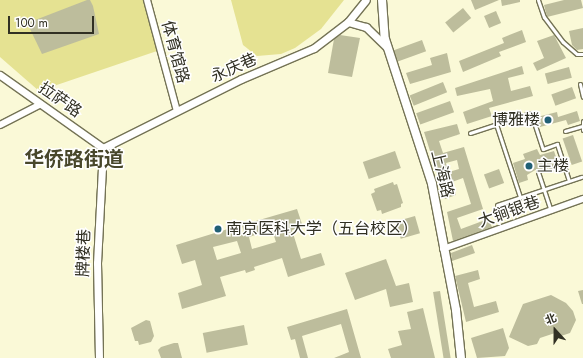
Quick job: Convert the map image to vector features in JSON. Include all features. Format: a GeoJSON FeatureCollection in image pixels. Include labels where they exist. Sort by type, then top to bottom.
{"type":"FeatureCollection","features":[{"type":"Feature","properties":{"kind":"main road","name":"上海路"},"geometry":{"type":"LineString","coordinates":[[382,0],[387,47],[432,184],[456,310],[461,358]]}},
{"type":"Feature","properties":{"kind":"street","name":"体育馆路"},"geometry":{"type":"LineString","coordinates":[[147,0],[177,111]]}},
{"type":"Feature","properties":{"kind":"street","name":"永庆巷"},"geometry":{"type":"LineString","coordinates":[[103,148],[241,79],[301,56],[348,22],[366,0]]}},
{"type":"Feature","properties":{"kind":"street"},"geometry":{"type":"LineString","coordinates":[[348,22],[366,27],[387,47]]}},
{"type":"Feature","properties":{"kind":"street","name":"拉萨路"},"geometry":{"type":"LineString","coordinates":[[0,75],[103,148]]}},
{"type":"Feature","properties":{"kind":"street"},"geometry":{"type":"LineString","coordinates":[[0,125],[41,104]]}},
{"type":"Feature","properties":{"kind":"street","name":"牌楼巷"},"geometry":{"type":"LineString","coordinates":[[99,358],[97,263],[103,148]]}},
{"type":"Feature","properties":{"kind":"street","name":"大锏银巷"},"geometry":{"type":"LineString","coordinates":[[443,248],[583,199]]}},
{"type":"Feature","properties":{"kind":"lane"},"geometry":{"type":"LineString","coordinates":[[538,0],[544,17],[563,42],[577,54],[583,54]]}},
{"type":"Feature","properties":{"kind":"lane"},"geometry":{"type":"LineString","coordinates":[[580,84],[583,97]]}},
{"type":"Feature","properties":{"kind":"lane"},"geometry":{"type":"LineString","coordinates":[[470,133],[531,113],[543,149],[557,144],[569,180]]}},
{"type":"Feature","properties":{"kind":"lane"},"geometry":{"type":"LineString","coordinates":[[565,131],[582,128],[583,121]]}},
{"type":"Feature","properties":{"kind":"lane"},"geometry":{"type":"LineString","coordinates":[[496,124],[520,197]]}},
{"type":"Feature","properties":{"kind":"lane"},"geometry":{"type":"LineString","coordinates":[[538,172],[551,211]]}},
{"type":"Feature","properties":{"kind":"lane"},"geometry":{"type":"LineString","coordinates":[[497,205],[580,177]]}},
{"type":"Feature","properties":{"kind":"shaded area"},"geometry":{"type":"Polygon","coordinates":[[[0,0],[143,0],[157,51],[39,91],[0,57],[0,0]]]}},
{"type":"Feature","properties":{"kind":"shaded area"},"geometry":{"type":"Polygon","coordinates":[[[231,0],[344,0],[321,29],[295,48],[281,54],[257,56],[243,45],[231,0]]]}},
{"type":"Feature","properties":{"kind":"building"},"geometry":{"type":"Polygon","coordinates":[[[90,0],[93,6],[99,34],[42,54],[30,29],[30,22],[90,0]]]}},
{"type":"Feature","properties":{"kind":"building"},"geometry":{"type":"Polygon","coordinates":[[[471,0],[499,0],[475,10],[471,0]]]}},
{"type":"Feature","properties":{"kind":"building"},"geometry":{"type":"Polygon","coordinates":[[[501,0],[520,0],[520,2],[502,6],[501,0]]]}},
{"type":"Feature","properties":{"kind":"building"},"geometry":{"type":"Polygon","coordinates":[[[564,0],[581,0],[583,8],[547,17],[544,5],[564,0]]]}},
{"type":"Feature","properties":{"kind":"building"},"geometry":{"type":"Polygon","coordinates":[[[463,8],[471,18],[453,33],[445,22],[463,8]]]}},
{"type":"Feature","properties":{"kind":"building"},"geometry":{"type":"Polygon","coordinates":[[[496,11],[501,23],[489,28],[484,16],[496,11]]]}},
{"type":"Feature","properties":{"kind":"building"},"geometry":{"type":"Polygon","coordinates":[[[583,28],[583,49],[577,50],[572,45],[569,31],[583,28]]]}},
{"type":"Feature","properties":{"kind":"building"},"geometry":{"type":"Polygon","coordinates":[[[522,30],[526,42],[499,52],[501,56],[463,72],[459,61],[504,43],[502,38],[522,30]]]}},
{"type":"Feature","properties":{"kind":"building"},"geometry":{"type":"Polygon","coordinates":[[[340,35],[360,38],[352,77],[328,73],[334,39],[340,35]]]}},
{"type":"Feature","properties":{"kind":"building"},"geometry":{"type":"Polygon","coordinates":[[[554,35],[566,58],[537,71],[533,63],[544,58],[537,41],[554,35]]]}},
{"type":"Feature","properties":{"kind":"building"},"geometry":{"type":"Polygon","coordinates":[[[422,40],[426,51],[398,62],[394,50],[422,40]]]}},
{"type":"Feature","properties":{"kind":"building"},"geometry":{"type":"Polygon","coordinates":[[[447,53],[451,72],[410,84],[406,73],[432,65],[430,58],[447,53]]]}},
{"type":"Feature","properties":{"kind":"building"},"geometry":{"type":"Polygon","coordinates":[[[522,66],[524,74],[508,78],[511,91],[530,86],[533,96],[489,108],[492,116],[467,124],[463,112],[493,101],[490,89],[457,96],[455,88],[522,66]]]}},
{"type":"Feature","properties":{"kind":"building"},"geometry":{"type":"Polygon","coordinates":[[[569,67],[572,78],[548,84],[545,73],[569,67]]]}},
{"type":"Feature","properties":{"kind":"building"},"geometry":{"type":"Polygon","coordinates":[[[443,82],[447,92],[414,106],[410,95],[443,82]]]}},
{"type":"Feature","properties":{"kind":"building"},"geometry":{"type":"Polygon","coordinates":[[[572,87],[576,98],[555,106],[551,95],[572,87]]]}},
{"type":"Feature","properties":{"kind":"building"},"geometry":{"type":"Polygon","coordinates":[[[450,101],[454,112],[420,125],[416,113],[450,101]]]}},
{"type":"Feature","properties":{"kind":"building"},"geometry":{"type":"Polygon","coordinates":[[[577,111],[580,121],[568,125],[566,120],[540,127],[537,117],[557,112],[558,117],[577,111]]]}},
{"type":"Feature","properties":{"kind":"building"},"geometry":{"type":"Polygon","coordinates":[[[457,124],[460,134],[439,141],[443,153],[464,147],[483,209],[457,218],[461,229],[488,219],[492,227],[453,241],[447,212],[471,204],[463,178],[452,182],[456,195],[445,199],[424,132],[457,124]],[[457,160],[446,163],[449,172],[459,169],[457,160]]]}},
{"type":"Feature","properties":{"kind":"building"},"geometry":{"type":"Polygon","coordinates":[[[573,135],[582,161],[572,165],[563,139],[573,135]]]}},
{"type":"Feature","properties":{"kind":"building","name":"主楼"},"geometry":{"type":"Polygon","coordinates":[[[537,149],[540,155],[554,151],[560,169],[551,172],[549,168],[541,171],[537,169],[527,175],[528,180],[519,183],[513,163],[525,159],[523,154],[537,149]]]}},
{"type":"Feature","properties":{"kind":"building"},"geometry":{"type":"Polygon","coordinates":[[[395,151],[401,168],[369,179],[363,162],[395,151]]]}},
{"type":"Feature","properties":{"kind":"building"},"geometry":{"type":"Polygon","coordinates":[[[499,169],[504,183],[489,189],[484,174],[499,169]]]}},
{"type":"Feature","properties":{"kind":"building"},"geometry":{"type":"Polygon","coordinates":[[[393,182],[394,185],[397,184],[403,203],[401,204],[401,207],[382,214],[381,210],[377,211],[371,194],[375,192],[374,189],[393,182]]]}},
{"type":"Feature","properties":{"kind":"building"},"geometry":{"type":"Polygon","coordinates":[[[297,209],[303,227],[292,230],[301,259],[321,253],[325,265],[288,277],[282,258],[254,267],[255,270],[246,273],[245,270],[220,277],[226,296],[182,309],[178,293],[202,285],[195,260],[182,264],[176,245],[231,228],[233,236],[244,233],[242,225],[297,209]],[[272,230],[249,237],[252,249],[276,242],[272,230]],[[237,241],[213,247],[217,260],[241,253],[237,241]]]}},
{"type":"Feature","properties":{"kind":"building"},"geometry":{"type":"Polygon","coordinates":[[[415,216],[420,233],[401,239],[396,222],[415,216]]]}},
{"type":"Feature","properties":{"kind":"building"},"geometry":{"type":"Polygon","coordinates":[[[472,245],[475,253],[452,261],[451,253],[472,245]]]}},
{"type":"Feature","properties":{"kind":"building"},"geometry":{"type":"Polygon","coordinates":[[[386,259],[396,286],[409,283],[413,302],[390,307],[386,289],[355,300],[345,273],[386,259]]]}},
{"type":"Feature","properties":{"kind":"building"},"geometry":{"type":"Polygon","coordinates":[[[478,270],[480,279],[468,283],[474,307],[496,301],[499,312],[466,322],[455,276],[478,270]]]}},
{"type":"Feature","properties":{"kind":"building"},"geometry":{"type":"Polygon","coordinates":[[[583,290],[583,304],[582,304],[578,291],[583,290]]]}},
{"type":"Feature","properties":{"kind":"building"},"geometry":{"type":"Polygon","coordinates":[[[440,291],[451,358],[444,358],[433,292],[440,291]]]}},
{"type":"Feature","properties":{"kind":"building"},"geometry":{"type":"Polygon","coordinates":[[[551,295],[566,303],[573,311],[576,320],[570,333],[561,336],[555,333],[540,338],[537,344],[528,346],[509,337],[523,304],[551,295]]]}},
{"type":"Feature","properties":{"kind":"building"},"geometry":{"type":"Polygon","coordinates":[[[423,308],[435,358],[391,358],[388,349],[402,345],[398,331],[411,329],[407,312],[423,308]]]}},
{"type":"Feature","properties":{"kind":"building"},"geometry":{"type":"Polygon","coordinates":[[[347,309],[361,358],[334,358],[349,352],[341,324],[302,336],[308,358],[300,358],[295,339],[291,340],[287,327],[347,309]]]}},
{"type":"Feature","properties":{"kind":"building"},"geometry":{"type":"Polygon","coordinates":[[[146,320],[150,321],[154,336],[151,342],[139,345],[138,341],[135,341],[131,328],[146,320]]]}},
{"type":"Feature","properties":{"kind":"building"},"geometry":{"type":"Polygon","coordinates":[[[244,325],[248,345],[207,353],[203,333],[244,325]]]}},
{"type":"Feature","properties":{"kind":"building"},"geometry":{"type":"Polygon","coordinates":[[[503,328],[509,348],[505,356],[477,358],[471,338],[503,328]]]}},
{"type":"Feature","properties":{"kind":"building"},"geometry":{"type":"Polygon","coordinates":[[[178,343],[182,358],[161,358],[158,350],[161,347],[178,343]]]}},
{"type":"Feature","properties":{"kind":"place","name":"博雅楼"},"geometry":{"type":"Point","coordinates":[548,120]}},
{"type":"Feature","properties":{"kind":"place","name":"主楼"},"geometry":{"type":"Point","coordinates":[529,166]}},
{"type":"Feature","properties":{"kind":"place","name":"南京医科大学（五台校区）"},"geometry":{"type":"Point","coordinates":[218,229]}},
{"type":"Feature","properties":{"kind":"district","name":"华侨路街道"},"geometry":{"type":"Point","coordinates":[74,159]}}]}
